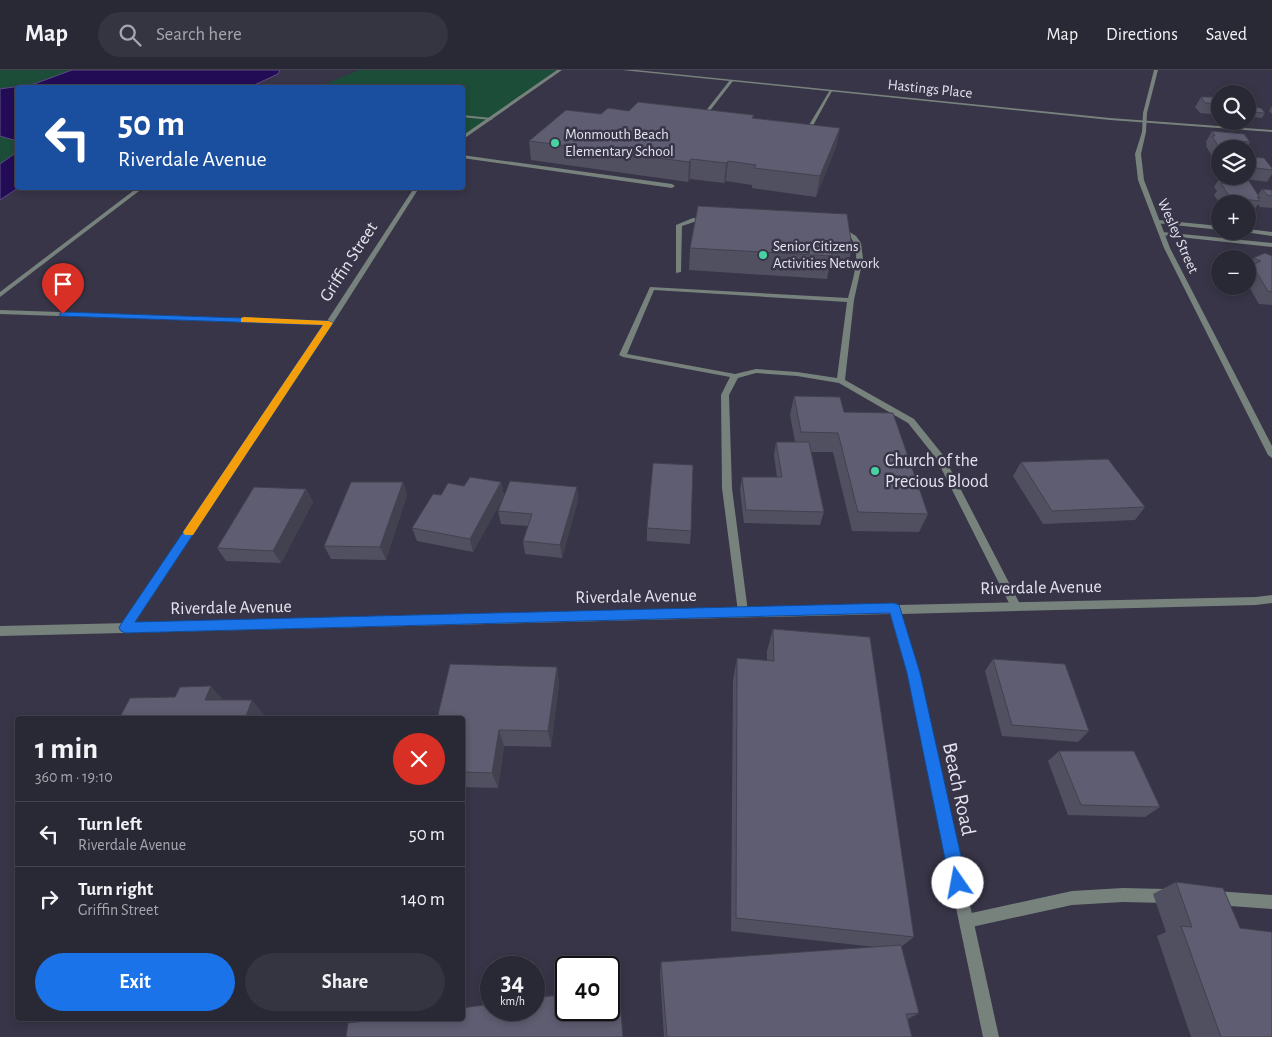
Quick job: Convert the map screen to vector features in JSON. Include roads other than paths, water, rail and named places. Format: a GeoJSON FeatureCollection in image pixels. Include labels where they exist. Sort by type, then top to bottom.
{"type":"FeatureCollection","features":[{"type":"Feature","properties":{"kind":"street"},"geometry":{"type":"LineString","coordinates":[[465,137],[560,70]]}},
{"type":"Feature","properties":{"kind":"street","name":"Hastings Place"},"geometry":{"type":"LineString","coordinates":[[624,70],[1144,121],[1272,131]]}},
{"type":"Feature","properties":{"kind":"street","name":"Wesley Street"},"geometry":{"type":"LineString","coordinates":[[1156,70],[1144,113],[1138,164],[1140,180],[1162,234],[1272,455]]}},
{"type":"Feature","properties":{"kind":"street"},"geometry":{"type":"LineString","coordinates":[[707,122],[703,120],[703,117],[731,81]]}},
{"type":"Feature","properties":{"kind":"street"},"geometry":{"type":"LineString","coordinates":[[796,134],[808,131],[830,91]]}},
{"type":"Feature","properties":{"kind":"street"},"geometry":{"type":"LineString","coordinates":[[465,116],[491,119]]}},
{"type":"Feature","properties":{"kind":"street"},"geometry":{"type":"LineString","coordinates":[[465,156],[672,186]]}},
{"type":"Feature","properties":{"kind":"street"},"geometry":{"type":"LineString","coordinates":[[0,295],[137,190]]}},
{"type":"Feature","properties":{"kind":"street","name":"Griffin Street"},"geometry":{"type":"LineString","coordinates":[[125,628],[329,323],[415,190]]}},
{"type":"Feature","properties":{"kind":"street"},"geometry":{"type":"LineString","coordinates":[[678,272],[679,225],[694,220],[712,221]]}},
{"type":"Feature","properties":{"kind":"street"},"geometry":{"type":"LineString","coordinates":[[1158,222],[1211,227]]}},
{"type":"Feature","properties":{"kind":"street"},"geometry":{"type":"LineString","coordinates":[[833,226],[839,227],[854,236],[859,250],[858,276],[851,300],[841,382]]}},
{"type":"Feature","properties":{"kind":"street"},"geometry":{"type":"LineString","coordinates":[[1256,232],[1272,234]]}},
{"type":"Feature","properties":{"kind":"street"},"geometry":{"type":"LineString","coordinates":[[1162,234],[1272,245]]}},
{"type":"Feature","properties":{"kind":"street"},"geometry":{"type":"LineString","coordinates":[[851,300],[652,288],[623,355],[736,376],[756,371],[797,374],[841,382],[911,421],[940,457],[1016,606]]}},
{"type":"Feature","properties":{"kind":"street"},"geometry":{"type":"LineString","coordinates":[[0,312],[329,323]]}},
{"type":"Feature","properties":{"kind":"street"},"geometry":{"type":"LineString","coordinates":[[736,376],[724,395],[727,488],[743,612]]}},
{"type":"Feature","properties":{"kind":"street","name":"Riverdale Avenue"},"geometry":{"type":"LineString","coordinates":[[0,631],[894,608],[1256,601],[1272,599]]}},
{"type":"Feature","properties":{"kind":"street","name":"Beach Road"},"geometry":{"type":"LineString","coordinates":[[894,608],[913,673],[992,1037]]}},
{"type":"Feature","properties":{"kind":"street"},"geometry":{"type":"LineString","coordinates":[[967,921],[1072,898],[1123,895],[1182,897]]}},
{"type":"Feature","properties":{"kind":"street"},"geometry":{"type":"LineString","coordinates":[[1201,898],[1272,902]]}},
{"type":"Feature","properties":{"kind":"place","name":"Monmouth Beach Elementary School"},"geometry":{"type":"Point","coordinates":[555,143]}},
{"type":"Feature","properties":{"kind":"place","name":"Senior Citizens Activities Network"},"geometry":{"type":"Point","coordinates":[763,255]}},
{"type":"Feature","properties":{"kind":"place","name":"Church of the Precious Blood"},"geometry":{"type":"Point","coordinates":[875,471]}}]}
